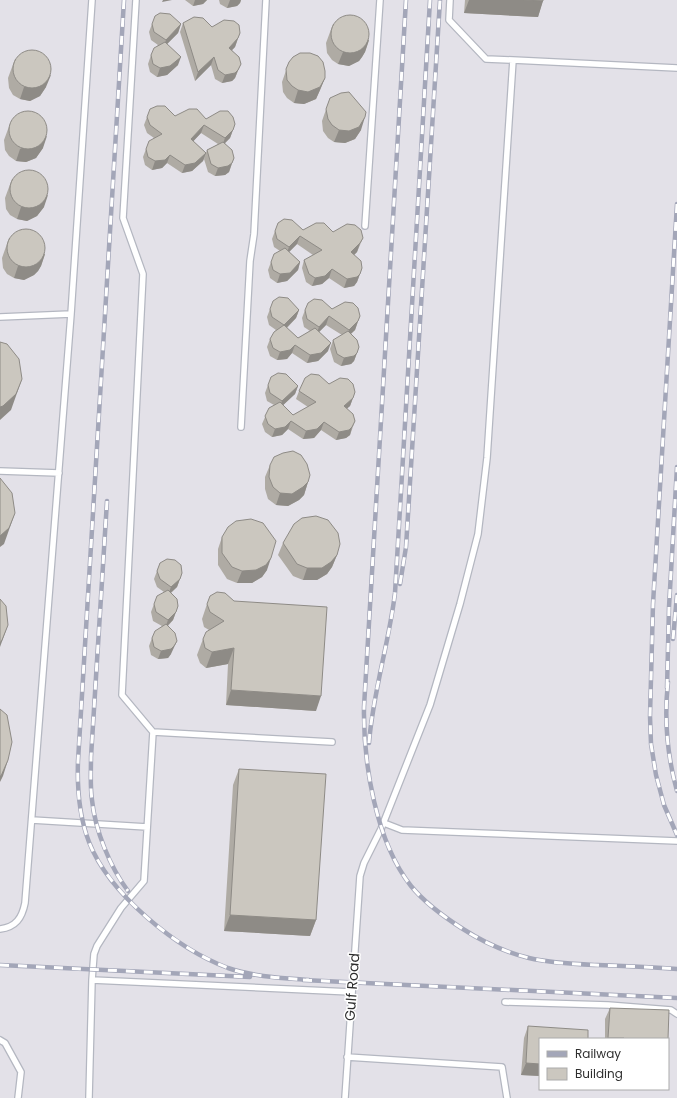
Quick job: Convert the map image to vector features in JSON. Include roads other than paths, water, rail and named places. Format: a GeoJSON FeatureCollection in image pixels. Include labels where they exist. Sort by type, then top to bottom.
{"type":"FeatureCollection","features":[{"type":"Feature","properties":{"kind":"lane"},"geometry":{"type":"LineString","coordinates":[[0,929],[8,928],[18,922],[26,903],[71,314],[92,0]]}},
{"type":"Feature","properties":{"kind":"lane"},"geometry":{"type":"LineString","coordinates":[[89,1098],[93,958],[97,946],[121,908],[144,880],[153,732],[122,695],[143,274],[123,218],[136,0]]}},
{"type":"Feature","properties":{"kind":"lane"},"geometry":{"type":"LineString","coordinates":[[241,427],[250,261],[254,234],[266,0]]}},
{"type":"Feature","properties":{"kind":"lane"},"geometry":{"type":"LineString","coordinates":[[365,226],[380,0]]}},
{"type":"Feature","properties":{"kind":"lane"},"geometry":{"type":"LineString","coordinates":[[450,0],[449,20],[486,59],[677,68]]}},
{"type":"Feature","properties":{"kind":"lane","name":"Gulf Road"},"geometry":{"type":"LineString","coordinates":[[345,1098],[360,876],[364,863],[384,823],[430,705],[460,604],[478,534],[486,458],[513,60]]}},
{"type":"Feature","properties":{"kind":"lane"},"geometry":{"type":"LineString","coordinates":[[0,317],[71,314]]}},
{"type":"Feature","properties":{"kind":"lane"},"geometry":{"type":"LineString","coordinates":[[0,471],[59,473]]}},
{"type":"Feature","properties":{"kind":"lane"},"geometry":{"type":"LineString","coordinates":[[153,732],[332,742]]}},
{"type":"Feature","properties":{"kind":"lane"},"geometry":{"type":"LineString","coordinates":[[32,820],[147,827]]}},
{"type":"Feature","properties":{"kind":"lane"},"geometry":{"type":"LineString","coordinates":[[384,823],[402,830],[677,841]]}},
{"type":"Feature","properties":{"kind":"lane"},"geometry":{"type":"LineString","coordinates":[[92,980],[351,992]]}},
{"type":"Feature","properties":{"kind":"lane"},"geometry":{"type":"LineString","coordinates":[[505,1002],[608,1005],[671,1010],[677,1014]]}},
{"type":"Feature","properties":{"kind":"lane"},"geometry":{"type":"LineString","coordinates":[[0,1040],[5,1043],[21,1072],[18,1098]]}},
{"type":"Feature","properties":{"kind":"lane"},"geometry":{"type":"LineString","coordinates":[[347,1057],[502,1068],[507,1098]]}},
{"type":"Feature","properties":{"kind":"railway"},"geometry":{"type":"LineString","coordinates":[[124,0],[78,761],[78,792],[81,812],[89,842],[99,862],[112,881],[128,900],[167,933],[188,948],[228,968],[278,978],[309,980]]}},
{"type":"Feature","properties":{"kind":"railway"},"geometry":{"type":"LineString","coordinates":[[406,0],[364,707],[364,729],[369,777],[380,825],[399,868],[416,892],[449,920],[486,942],[520,956],[545,961],[677,969]]}},
{"type":"Feature","properties":{"kind":"railway"},"geometry":{"type":"LineString","coordinates":[[369,743],[374,705],[395,593],[430,0]]}},
{"type":"Feature","properties":{"kind":"railway"},"geometry":{"type":"LineString","coordinates":[[400,584],[406,547],[440,0]]}},
{"type":"Feature","properties":{"kind":"railway"},"geometry":{"type":"LineString","coordinates":[[677,204],[653,604],[650,716],[651,744],[656,775],[664,805],[677,835]]}},
{"type":"Feature","properties":{"kind":"railway"},"geometry":{"type":"LineString","coordinates":[[667,688],[669,607],[677,467]]}},
{"type":"Feature","properties":{"kind":"railway"},"geometry":{"type":"LineString","coordinates":[[107,501],[91,757],[91,789],[96,824],[104,848],[115,871],[128,891]]}},
{"type":"Feature","properties":{"kind":"railway"},"geometry":{"type":"LineString","coordinates":[[673,639],[677,595]]}},
{"type":"Feature","properties":{"kind":"railway"},"geometry":{"type":"LineString","coordinates":[[668,682],[666,710],[667,737],[677,791]]}},
{"type":"Feature","properties":{"kind":"railway"},"geometry":{"type":"LineString","coordinates":[[0,965],[250,977]]}},
{"type":"Feature","properties":{"kind":"railway"},"geometry":{"type":"LineString","coordinates":[[303,980],[677,998]]}}]}
